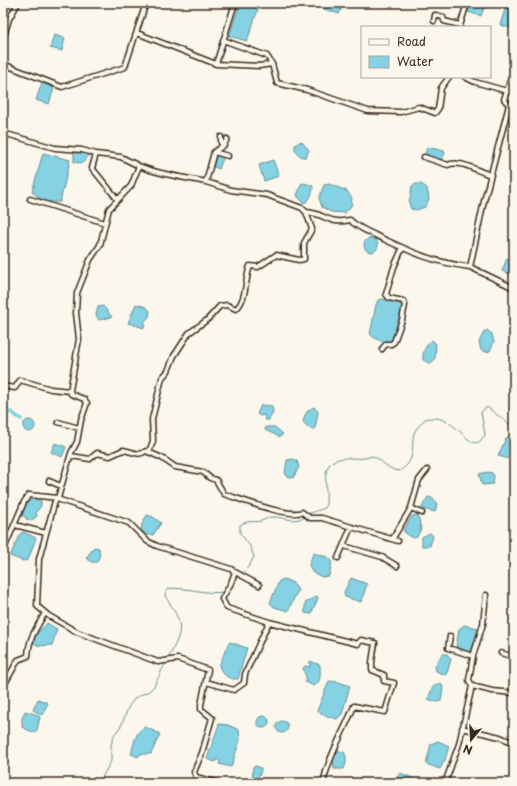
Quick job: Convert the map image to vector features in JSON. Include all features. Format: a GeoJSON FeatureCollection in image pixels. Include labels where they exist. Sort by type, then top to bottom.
{"type":"FeatureCollection","features":[{"type":"Feature","properties":{"kind":"street"},"geometry":{"type":"LineString","coordinates":[[3,40],[9,19],[18,3]]}},
{"type":"Feature","properties":{"kind":"street"},"geometry":{"type":"LineString","coordinates":[[3,64],[62,87],[124,67],[137,33],[146,3]]}},
{"type":"Feature","properties":{"kind":"street"},"geometry":{"type":"LineString","coordinates":[[216,64],[235,3]]}},
{"type":"Feature","properties":{"kind":"street"},"geometry":{"type":"LineString","coordinates":[[434,21],[435,15],[443,17],[444,20],[460,26],[467,3]]}},
{"type":"Feature","properties":{"kind":"street"},"geometry":{"type":"LineString","coordinates":[[137,33],[216,64],[258,66],[272,64]]}},
{"type":"Feature","properties":{"kind":"street"},"geometry":{"type":"LineString","coordinates":[[223,40],[267,56],[272,64],[277,83],[307,90],[350,105],[377,112],[401,112],[419,107],[435,113],[438,110],[443,84],[448,78]]}},
{"type":"Feature","properties":{"kind":"street"},"geometry":{"type":"LineString","coordinates":[[470,267],[491,175],[509,106],[504,99],[514,67]]}},
{"type":"Feature","properties":{"kind":"street"},"geometry":{"type":"LineString","coordinates":[[467,78],[475,82],[514,94]]}},
{"type":"Feature","properties":{"kind":"street"},"geometry":{"type":"LineString","coordinates":[[3,133],[55,148],[82,150],[96,154],[121,157],[155,172],[166,172],[231,190],[267,195],[302,208],[306,212],[312,230],[304,243],[304,259],[300,260],[276,255],[258,267],[250,266],[243,299],[239,306],[236,309],[227,305],[220,306],[207,320],[189,333],[174,356],[159,388],[152,419],[153,441],[149,452]]}},
{"type":"Feature","properties":{"kind":"street"},"geometry":{"type":"LineString","coordinates":[[221,137],[221,143],[224,145]]}},
{"type":"Feature","properties":{"kind":"street"},"geometry":{"type":"LineString","coordinates":[[206,182],[214,152],[224,145],[227,139]]}},
{"type":"Feature","properties":{"kind":"street"},"geometry":{"type":"LineString","coordinates":[[214,152],[228,156]]}},
{"type":"Feature","properties":{"kind":"street"},"geometry":{"type":"LineString","coordinates":[[96,154],[92,168],[118,200]]}},
{"type":"Feature","properties":{"kind":"street"},"geometry":{"type":"LineString","coordinates":[[424,157],[448,165],[452,163],[461,164],[491,175]]}},
{"type":"Feature","properties":{"kind":"street"},"geometry":{"type":"LineString","coordinates":[[70,391],[79,339],[76,313],[77,293],[90,260],[100,245],[110,209],[131,186],[139,166]]}},
{"type":"Feature","properties":{"kind":"street"},"geometry":{"type":"LineString","coordinates":[[30,199],[105,223]]}},
{"type":"Feature","properties":{"kind":"street"},"geometry":{"type":"LineString","coordinates":[[306,212],[313,213],[329,221],[341,222],[350,220],[358,228],[402,249],[443,263],[470,267],[514,288]]}},
{"type":"Feature","properties":{"kind":"street"},"geometry":{"type":"LineString","coordinates":[[382,349],[386,344],[391,344],[394,342],[404,308],[403,301],[389,298],[386,294],[394,267],[402,249]]}},
{"type":"Feature","properties":{"kind":"street"},"geometry":{"type":"LineString","coordinates":[[3,386],[15,388],[20,380],[51,389],[70,391],[71,394],[84,399],[87,403],[79,428],[77,442],[70,453],[71,456],[39,559],[37,606],[45,613],[77,632],[158,662],[178,659],[208,670],[202,709],[212,718],[202,753],[194,772],[196,777],[194,783]]}},
{"type":"Feature","properties":{"kind":"street"},"geometry":{"type":"LineString","coordinates":[[58,422],[79,428]]}},
{"type":"Feature","properties":{"kind":"street"},"geometry":{"type":"LineString","coordinates":[[71,456],[90,459],[97,453],[110,456],[123,450],[134,454],[149,452],[175,467],[202,472],[210,478],[216,480],[224,494],[274,510],[297,514],[302,512],[310,518],[322,518],[393,538],[398,541]]}},
{"type":"Feature","properties":{"kind":"street"},"geometry":{"type":"LineString","coordinates":[[393,538],[411,508],[420,480],[427,470]]}},
{"type":"Feature","properties":{"kind":"street"},"geometry":{"type":"LineString","coordinates":[[49,481],[61,486]]}},
{"type":"Feature","properties":{"kind":"street"},"geometry":{"type":"LineString","coordinates":[[3,551],[24,502],[29,495],[58,499],[129,523],[147,540],[157,546],[225,566],[259,585]]}},
{"type":"Feature","properties":{"kind":"street"},"geometry":{"type":"LineString","coordinates":[[411,508],[422,513]]}},
{"type":"Feature","properties":{"kind":"street"},"geometry":{"type":"LineString","coordinates":[[15,525],[46,533]]}},
{"type":"Feature","properties":{"kind":"street"},"geometry":{"type":"LineString","coordinates":[[338,558],[351,527]]}},
{"type":"Feature","properties":{"kind":"street"},"geometry":{"type":"LineString","coordinates":[[344,546],[382,557],[397,566]]}},
{"type":"Feature","properties":{"kind":"street"},"geometry":{"type":"LineString","coordinates":[[235,572],[222,599],[227,608],[269,622],[327,638],[358,644],[361,640],[375,643],[372,670],[384,675],[384,681],[394,683],[385,712],[354,706],[332,752],[323,783]]}},
{"type":"Feature","properties":{"kind":"street"},"geometry":{"type":"LineString","coordinates":[[445,783],[459,744],[472,686],[469,680],[472,656],[482,629],[486,595]]}},
{"type":"Feature","properties":{"kind":"street"},"geometry":{"type":"LineString","coordinates":[[3,686],[18,660],[28,656],[29,647],[35,628],[45,613]]}},
{"type":"Feature","properties":{"kind":"street"},"geometry":{"type":"LineString","coordinates":[[206,682],[234,690],[244,683],[245,674],[269,622]]}},
{"type":"Feature","properties":{"kind":"street"},"geometry":{"type":"LineString","coordinates":[[450,636],[448,648],[472,656]]}},
{"type":"Feature","properties":{"kind":"street"},"geometry":{"type":"LineString","coordinates":[[501,652],[514,657]]}},
{"type":"Feature","properties":{"kind":"street"},"geometry":{"type":"LineString","coordinates":[[472,686],[492,692],[514,693]]}},
{"type":"Feature","properties":{"kind":"street"},"geometry":{"type":"LineString","coordinates":[[462,728],[514,742]]}},
{"type":"Feature","properties":{"kind":"street"},"geometry":{"type":"LineString","coordinates":[[196,777],[219,783]]}},
{"type":"Feature","properties":{"kind":"water"},"geometry":{"type":"Polygon","coordinates":[[[240,3],[258,9],[247,41],[229,36],[240,3]]]}},
{"type":"Feature","properties":{"kind":"water"},"geometry":{"type":"Polygon","coordinates":[[[322,3],[343,3],[339,14],[321,8],[322,3]]]}},
{"type":"Feature","properties":{"kind":"water"},"geometry":{"type":"Polygon","coordinates":[[[469,3],[486,3],[481,16],[468,12],[469,3]]]}},
{"type":"Feature","properties":{"kind":"water"},"geometry":{"type":"Polygon","coordinates":[[[507,3],[514,3],[514,29],[500,25],[507,3]]]}},
{"type":"Feature","properties":{"kind":"water"},"geometry":{"type":"Polygon","coordinates":[[[54,35],[65,38],[62,51],[50,48],[54,35]]]}},
{"type":"Feature","properties":{"kind":"water"},"geometry":{"type":"Polygon","coordinates":[[[42,83],[54,88],[49,104],[36,100],[42,83]]]}},
{"type":"Feature","properties":{"kind":"water"},"geometry":{"type":"Polygon","coordinates":[[[301,141],[309,150],[306,157],[302,157],[295,151],[295,145],[301,141]]]}},
{"type":"Feature","properties":{"kind":"water"},"geometry":{"type":"Polygon","coordinates":[[[427,147],[444,151],[445,153],[441,161],[425,155],[427,147]]]}},
{"type":"Feature","properties":{"kind":"water"},"geometry":{"type":"Polygon","coordinates":[[[86,151],[88,153],[86,160],[82,163],[74,162],[74,152],[86,151]]]}},
{"type":"Feature","properties":{"kind":"water"},"geometry":{"type":"Polygon","coordinates":[[[43,153],[70,160],[60,202],[45,202],[32,192],[43,153]]]}},
{"type":"Feature","properties":{"kind":"water"},"geometry":{"type":"Polygon","coordinates":[[[215,154],[224,156],[219,169],[212,166],[215,154]]]}},
{"type":"Feature","properties":{"kind":"water"},"geometry":{"type":"Polygon","coordinates":[[[273,160],[279,176],[264,181],[259,165],[273,160]]]}},
{"type":"Feature","properties":{"kind":"water"},"geometry":{"type":"Polygon","coordinates":[[[304,183],[313,186],[311,196],[304,203],[297,196],[301,184],[304,183]]]}},
{"type":"Feature","properties":{"kind":"water"},"geometry":{"type":"Polygon","coordinates":[[[329,184],[347,191],[352,198],[351,206],[345,213],[331,212],[322,207],[319,198],[324,185],[329,184]]]}},
{"type":"Feature","properties":{"kind":"water"},"geometry":{"type":"Polygon","coordinates":[[[421,184],[427,188],[429,199],[425,207],[417,210],[411,209],[409,203],[412,186],[421,184]]]}},
{"type":"Feature","properties":{"kind":"water"},"geometry":{"type":"Polygon","coordinates":[[[371,238],[376,240],[378,245],[376,250],[371,252],[366,250],[364,245],[366,240],[371,238]]]}},
{"type":"Feature","properties":{"kind":"water"},"geometry":{"type":"Polygon","coordinates":[[[507,258],[514,261],[510,274],[502,271],[507,258]]]}},
{"type":"Feature","properties":{"kind":"water"},"geometry":{"type":"Polygon","coordinates":[[[383,299],[403,305],[392,342],[380,341],[370,334],[376,305],[378,300],[383,299]]]}},
{"type":"Feature","properties":{"kind":"water"},"geometry":{"type":"Polygon","coordinates":[[[136,304],[146,307],[150,311],[149,317],[145,321],[144,328],[128,323],[136,304]]]}},
{"type":"Feature","properties":{"kind":"water"},"geometry":{"type":"Polygon","coordinates":[[[103,306],[112,317],[99,320],[96,315],[98,307],[103,306]]]}},
{"type":"Feature","properties":{"kind":"water"},"geometry":{"type":"Polygon","coordinates":[[[487,330],[492,334],[494,342],[490,351],[486,352],[481,350],[479,342],[484,332],[487,330]]]}},
{"type":"Feature","properties":{"kind":"water"},"geometry":{"type":"Polygon","coordinates":[[[432,340],[436,344],[435,358],[431,364],[423,360],[423,357],[426,346],[432,340]]]}},
{"type":"Feature","properties":{"kind":"water"},"geometry":{"type":"Polygon","coordinates":[[[261,405],[272,406],[273,412],[269,420],[265,420],[264,415],[260,416],[257,414],[261,405]]]}},
{"type":"Feature","properties":{"kind":"water"},"geometry":{"type":"Polygon","coordinates":[[[314,407],[318,412],[315,429],[310,429],[303,422],[306,413],[314,407]]]}},
{"type":"Feature","properties":{"kind":"water"},"geometry":{"type":"Polygon","coordinates":[[[27,420],[31,420],[35,426],[31,432],[27,432],[23,428],[23,424],[27,420]]]}},
{"type":"Feature","properties":{"kind":"water"},"geometry":{"type":"Polygon","coordinates":[[[266,427],[275,427],[283,434],[280,437],[265,430],[266,427]]]}},
{"type":"Feature","properties":{"kind":"water"},"geometry":{"type":"Polygon","coordinates":[[[511,436],[514,438],[514,451],[510,459],[498,456],[506,438],[511,436]]]}},
{"type":"Feature","properties":{"kind":"water"},"geometry":{"type":"Polygon","coordinates":[[[55,443],[66,447],[62,457],[51,452],[55,443]]]}},
{"type":"Feature","properties":{"kind":"water"},"geometry":{"type":"Polygon","coordinates":[[[293,459],[297,461],[299,467],[293,478],[287,476],[285,473],[287,460],[293,459]]]}},
{"type":"Feature","properties":{"kind":"water"},"geometry":{"type":"Polygon","coordinates":[[[488,472],[492,473],[494,476],[493,484],[482,485],[479,474],[488,472]]]}},
{"type":"Feature","properties":{"kind":"water"},"geometry":{"type":"Polygon","coordinates":[[[428,497],[432,498],[437,504],[435,512],[423,509],[422,507],[428,497]]]}},
{"type":"Feature","properties":{"kind":"water"},"geometry":{"type":"Polygon","coordinates":[[[33,499],[41,501],[41,506],[36,512],[37,516],[31,521],[21,515],[27,502],[33,499]]]}},
{"type":"Feature","properties":{"kind":"water"},"geometry":{"type":"Polygon","coordinates":[[[147,515],[153,517],[161,523],[153,535],[147,535],[141,530],[142,524],[147,515]]]}},
{"type":"Feature","properties":{"kind":"water"},"geometry":{"type":"Polygon","coordinates":[[[418,515],[421,529],[417,537],[413,538],[404,532],[404,529],[412,516],[418,515]]]}},
{"type":"Feature","properties":{"kind":"water"},"geometry":{"type":"Polygon","coordinates":[[[23,532],[36,538],[28,560],[23,561],[10,556],[20,534],[23,532]]]}},
{"type":"Feature","properties":{"kind":"water"},"geometry":{"type":"Polygon","coordinates":[[[430,533],[433,536],[430,546],[422,546],[422,537],[430,533]]]}},
{"type":"Feature","properties":{"kind":"water"},"geometry":{"type":"Polygon","coordinates":[[[94,547],[99,548],[100,554],[97,562],[91,562],[86,558],[94,547]]]}},
{"type":"Feature","properties":{"kind":"water"},"geometry":{"type":"Polygon","coordinates":[[[313,553],[328,557],[332,561],[329,576],[322,577],[312,572],[309,565],[313,553]]]}},
{"type":"Feature","properties":{"kind":"water"},"geometry":{"type":"Polygon","coordinates":[[[351,578],[367,584],[361,602],[345,597],[344,592],[351,578]]]}},
{"type":"Feature","properties":{"kind":"water"},"geometry":{"type":"Polygon","coordinates":[[[284,579],[293,583],[298,590],[288,611],[274,607],[270,603],[279,581],[284,579]]]}},
{"type":"Feature","properties":{"kind":"water"},"geometry":{"type":"Polygon","coordinates":[[[317,596],[318,598],[311,614],[305,613],[305,603],[317,596]]]}},
{"type":"Feature","properties":{"kind":"water"},"geometry":{"type":"Polygon","coordinates":[[[47,623],[57,629],[52,645],[39,646],[31,641],[47,623]]]}},
{"type":"Feature","properties":{"kind":"water"},"geometry":{"type":"Polygon","coordinates":[[[464,625],[478,628],[480,630],[472,653],[456,647],[459,629],[464,625]]]}},
{"type":"Feature","properties":{"kind":"water"},"geometry":{"type":"Polygon","coordinates":[[[230,642],[247,648],[238,679],[226,676],[219,665],[230,642]]]}},
{"type":"Feature","properties":{"kind":"water"},"geometry":{"type":"Polygon","coordinates":[[[442,654],[447,654],[451,659],[445,675],[436,671],[435,666],[442,654]]]}},
{"type":"Feature","properties":{"kind":"water"},"geometry":{"type":"Polygon","coordinates":[[[310,661],[320,665],[319,680],[314,686],[305,682],[306,677],[303,668],[305,666],[310,667],[310,661]]]}},
{"type":"Feature","properties":{"kind":"water"},"geometry":{"type":"Polygon","coordinates":[[[329,681],[339,682],[350,686],[342,714],[337,719],[326,716],[317,711],[329,681]]]}},
{"type":"Feature","properties":{"kind":"water"},"geometry":{"type":"Polygon","coordinates":[[[441,683],[443,687],[441,701],[437,702],[428,699],[435,685],[441,683]]]}},
{"type":"Feature","properties":{"kind":"water"},"geometry":{"type":"Polygon","coordinates":[[[38,699],[48,703],[42,715],[33,710],[38,699]]]}},
{"type":"Feature","properties":{"kind":"water"},"geometry":{"type":"Polygon","coordinates":[[[25,711],[40,717],[37,730],[34,733],[22,727],[22,718],[25,711]]]}},
{"type":"Feature","properties":{"kind":"water"},"geometry":{"type":"Polygon","coordinates":[[[261,716],[265,716],[269,722],[265,728],[261,728],[257,724],[257,720],[261,716]]]}},
{"type":"Feature","properties":{"kind":"water"},"geometry":{"type":"Polygon","coordinates":[[[282,721],[286,723],[288,727],[286,731],[282,733],[278,731],[276,727],[278,723],[282,721]]]}},
{"type":"Feature","properties":{"kind":"water"},"geometry":{"type":"Polygon","coordinates":[[[219,724],[228,725],[239,730],[240,740],[231,767],[219,764],[220,761],[217,759],[215,762],[207,759],[219,724]]]}},
{"type":"Feature","properties":{"kind":"water"},"geometry":{"type":"Polygon","coordinates":[[[145,727],[160,734],[151,754],[140,754],[138,757],[131,754],[137,735],[145,727]]]}},
{"type":"Feature","properties":{"kind":"water"},"geometry":{"type":"Polygon","coordinates":[[[438,741],[449,746],[445,760],[440,769],[426,764],[431,744],[438,741]]]}},
{"type":"Feature","properties":{"kind":"water"},"geometry":{"type":"Polygon","coordinates":[[[335,750],[344,752],[346,756],[344,769],[334,769],[333,758],[335,750]]]}},
{"type":"Feature","properties":{"kind":"water"},"geometry":{"type":"Polygon","coordinates":[[[256,766],[261,768],[257,780],[252,779],[253,767],[256,766]]]}},
{"type":"Feature","properties":{"kind":"water"},"geometry":{"type":"Polygon","coordinates":[[[400,773],[425,783],[393,783],[400,773]]]}},
{"type":"Feature","properties":{"kind":"waterway"},"geometry":{"type":"LineString","coordinates":[[308,514],[325,508],[326,473],[328,466],[332,462],[343,458],[364,458],[372,456],[391,469],[399,471],[409,462],[412,452],[413,436],[417,428],[425,419],[435,418],[444,420],[474,443],[479,442],[485,435],[481,412],[487,407],[514,426]]}},
{"type":"Feature","properties":{"kind":"waterway"},"geometry":{"type":"LineString","coordinates":[[3,414],[11,412],[21,419]]}},
{"type":"Feature","properties":{"kind":"waterway"},"geometry":{"type":"LineString","coordinates":[[241,574],[249,566],[254,557],[250,546],[240,533],[240,525],[249,522],[258,522],[271,517],[297,520],[306,516]]}},
{"type":"Feature","properties":{"kind":"waterway"},"geometry":{"type":"LineString","coordinates":[[233,583],[239,576]]}},
{"type":"Feature","properties":{"kind":"waterway"},"geometry":{"type":"LineString","coordinates":[[168,659],[177,640],[180,627],[176,614],[165,596],[167,589],[174,588],[217,593],[224,592]]}},
{"type":"Feature","properties":{"kind":"waterway"},"geometry":{"type":"LineString","coordinates":[[99,783],[111,761],[111,745],[114,735],[121,726],[129,706],[135,698],[149,691],[154,686],[166,662]]}}]}
